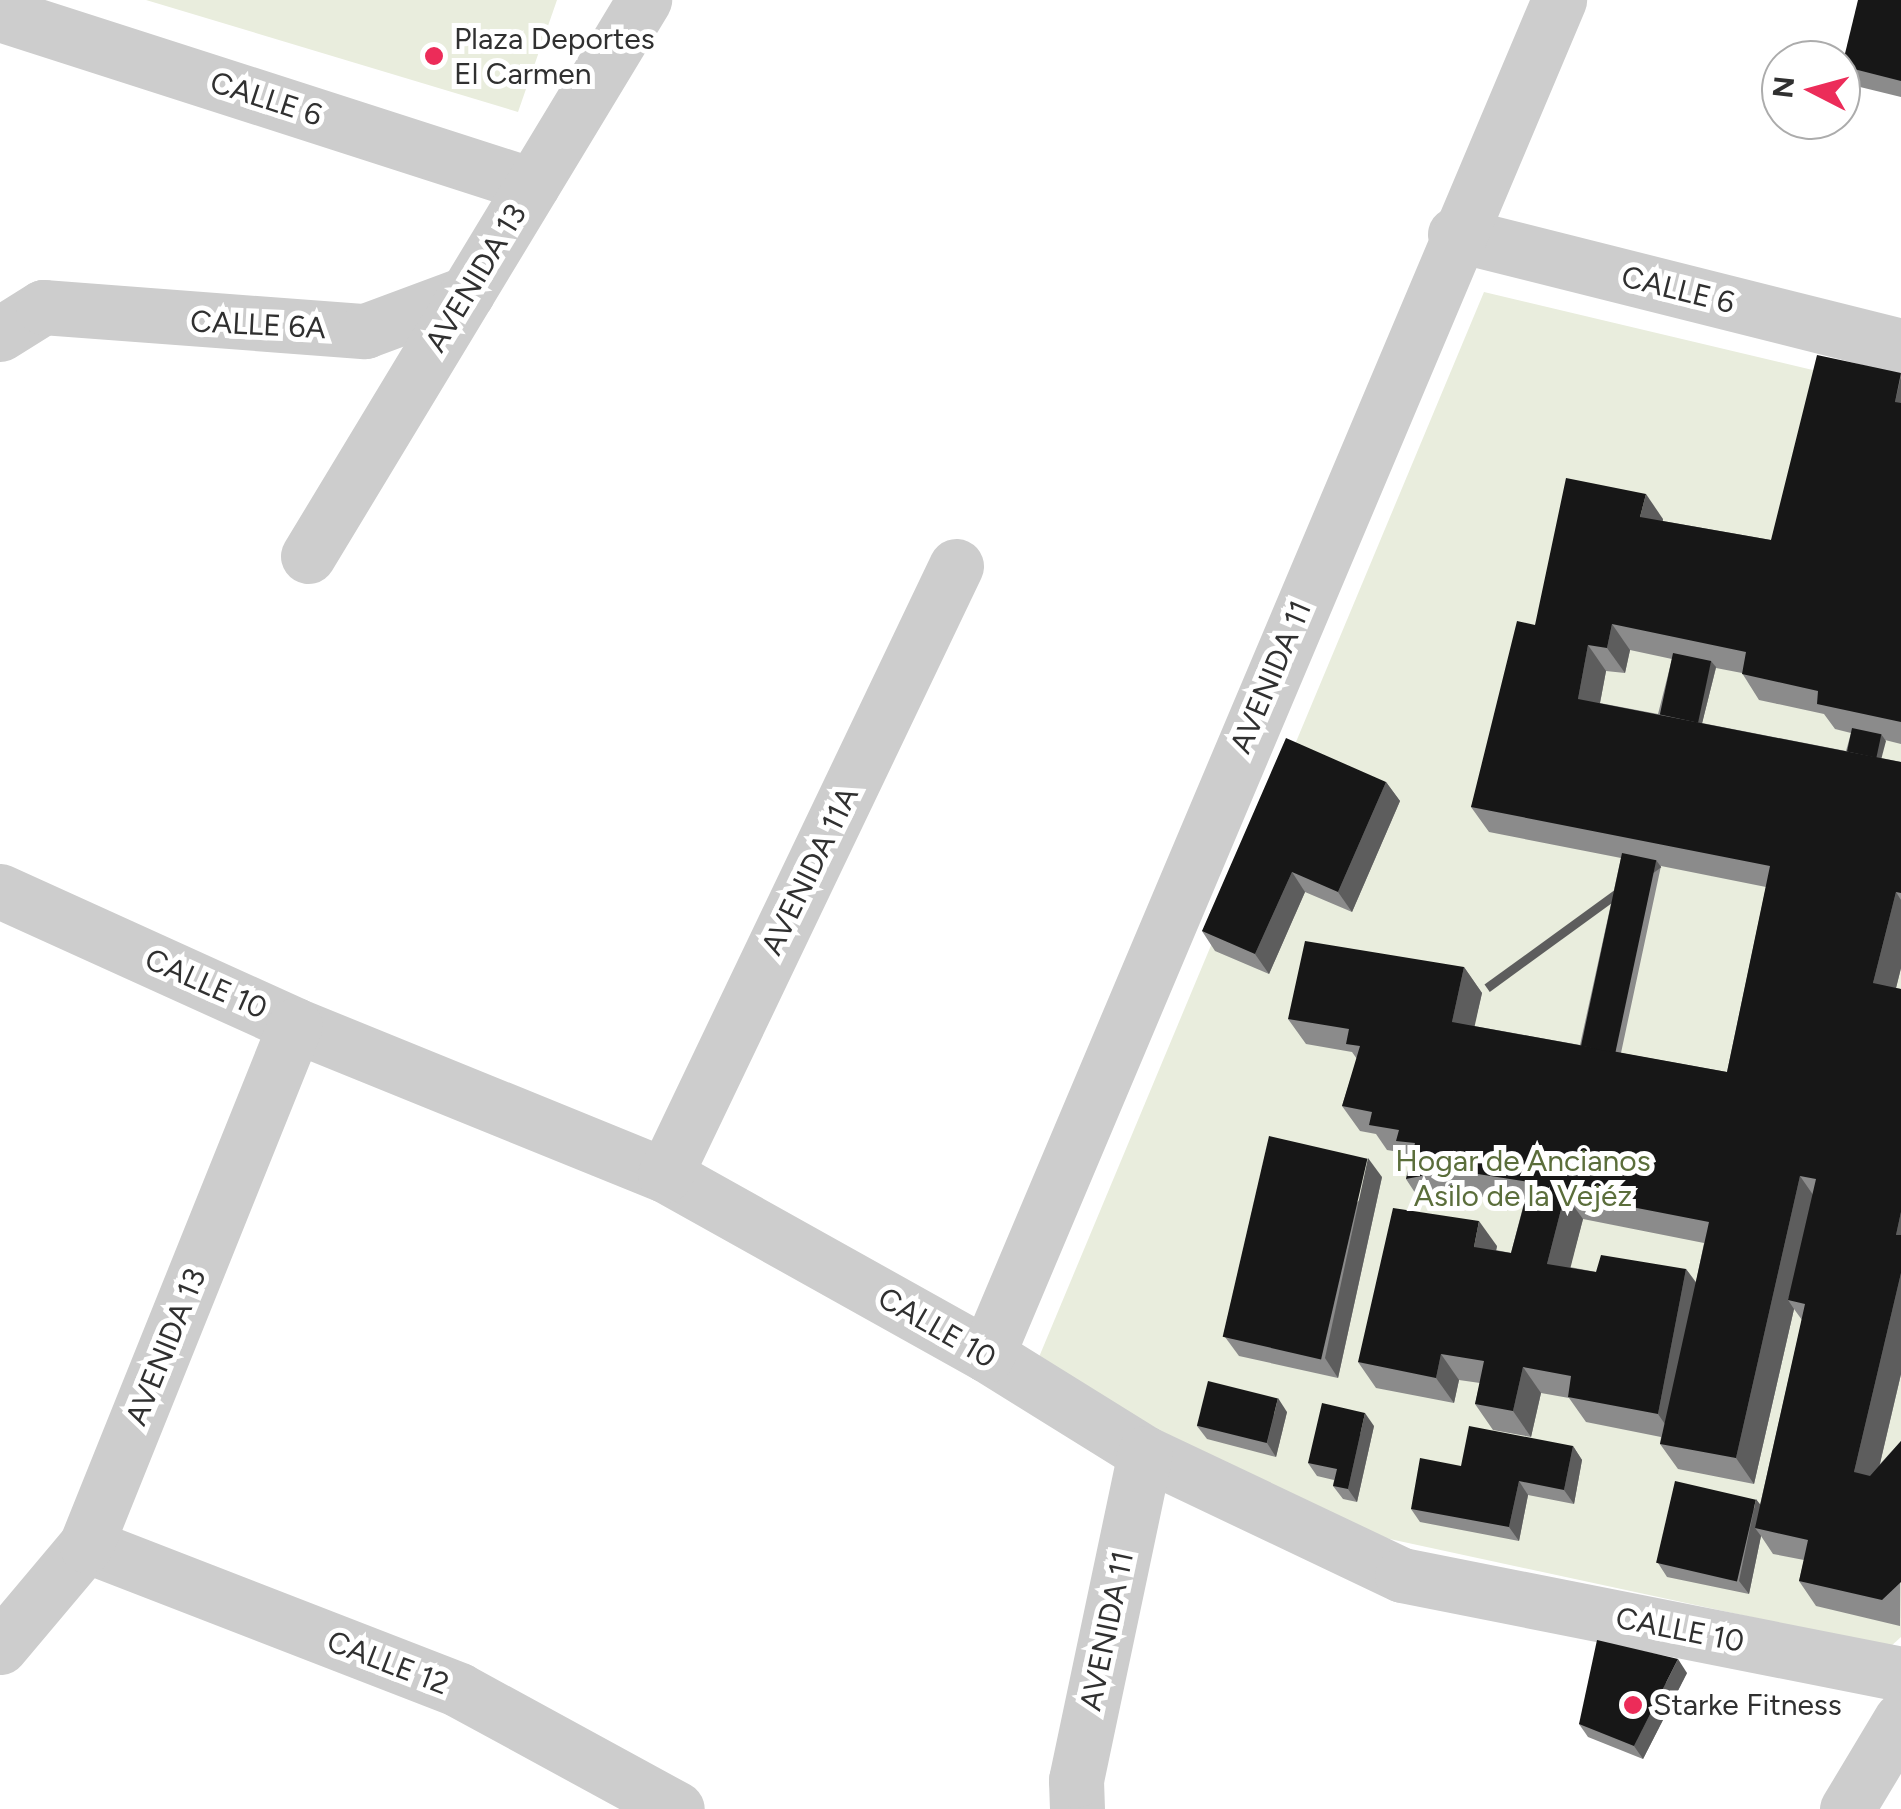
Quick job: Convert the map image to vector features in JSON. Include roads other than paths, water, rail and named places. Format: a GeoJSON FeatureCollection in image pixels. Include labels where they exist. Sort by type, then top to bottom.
{"type":"FeatureCollection","features":[{"type":"Feature","properties":{"kind":"street","name":"AVENIDA 13"},"geometry":{"type":"LineString","coordinates":[[308,556],[644,0]]}},
{"type":"Feature","properties":{"kind":"street","name":"AVENIDA 11"},"geometry":{"type":"LineString","coordinates":[[987,1356],[1454,234],[1558,0]]}},
{"type":"Feature","properties":{"kind":"street","name":"CALLE 6"},"geometry":{"type":"LineString","coordinates":[[0,14],[532,184]]}},
{"type":"Feature","properties":{"kind":"street","name":"CALLE 6"},"geometry":{"type":"LineString","coordinates":[[1454,234],[1901,346]]}},
{"type":"Feature","properties":{"kind":"street","name":"CALLE 6A"},"geometry":{"type":"LineString","coordinates":[[22,321],[365,331],[467,293]]}},
{"type":"Feature","properties":{"kind":"street","name":"AVENIDA 11A"},"geometry":{"type":"LineString","coordinates":[[665,1175],[956,566]]}},
{"type":"Feature","properties":{"kind":"street","name":"CALLE 10"},"geometry":{"type":"LineString","coordinates":[[0,891],[295,1024],[665,1175],[987,1356],[1145,1453],[1402,1575],[1901,1674]]}},
{"type":"Feature","properties":{"kind":"street","name":"AVENIDA 13"},"geometry":{"type":"LineString","coordinates":[[0,1647],[86,1545],[295,1024]]}},
{"type":"Feature","properties":{"kind":"street","name":"AVENIDA 11"},"geometry":{"type":"LineString","coordinates":[[1077,1809],[1076,1780],[1145,1453]]}},
{"type":"Feature","properties":{"kind":"street","name":"CALLE 12"},"geometry":{"type":"LineString","coordinates":[[86,1545],[459,1690],[678,1809]]}},
{"type":"Feature","properties":{"kind":"street"},"geometry":{"type":"LineString","coordinates":[[1847,1809],[1901,1719]]}},
{"type":"Feature","properties":{"kind":"place","name":"Plaza Deportes El Carmen"},"geometry":{"type":"Point","coordinates":[434,56]}},
{"type":"Feature","properties":{"kind":"place","name":"Starke Fitness"},"geometry":{"type":"Point","coordinates":[1633,1705]}},
{"type":"Feature","properties":{"kind":"park label","name":"Hogar de Ancianos Asilo de la Vejéz"},"geometry":{"type":"Point","coordinates":[1523,1178]}}]}
